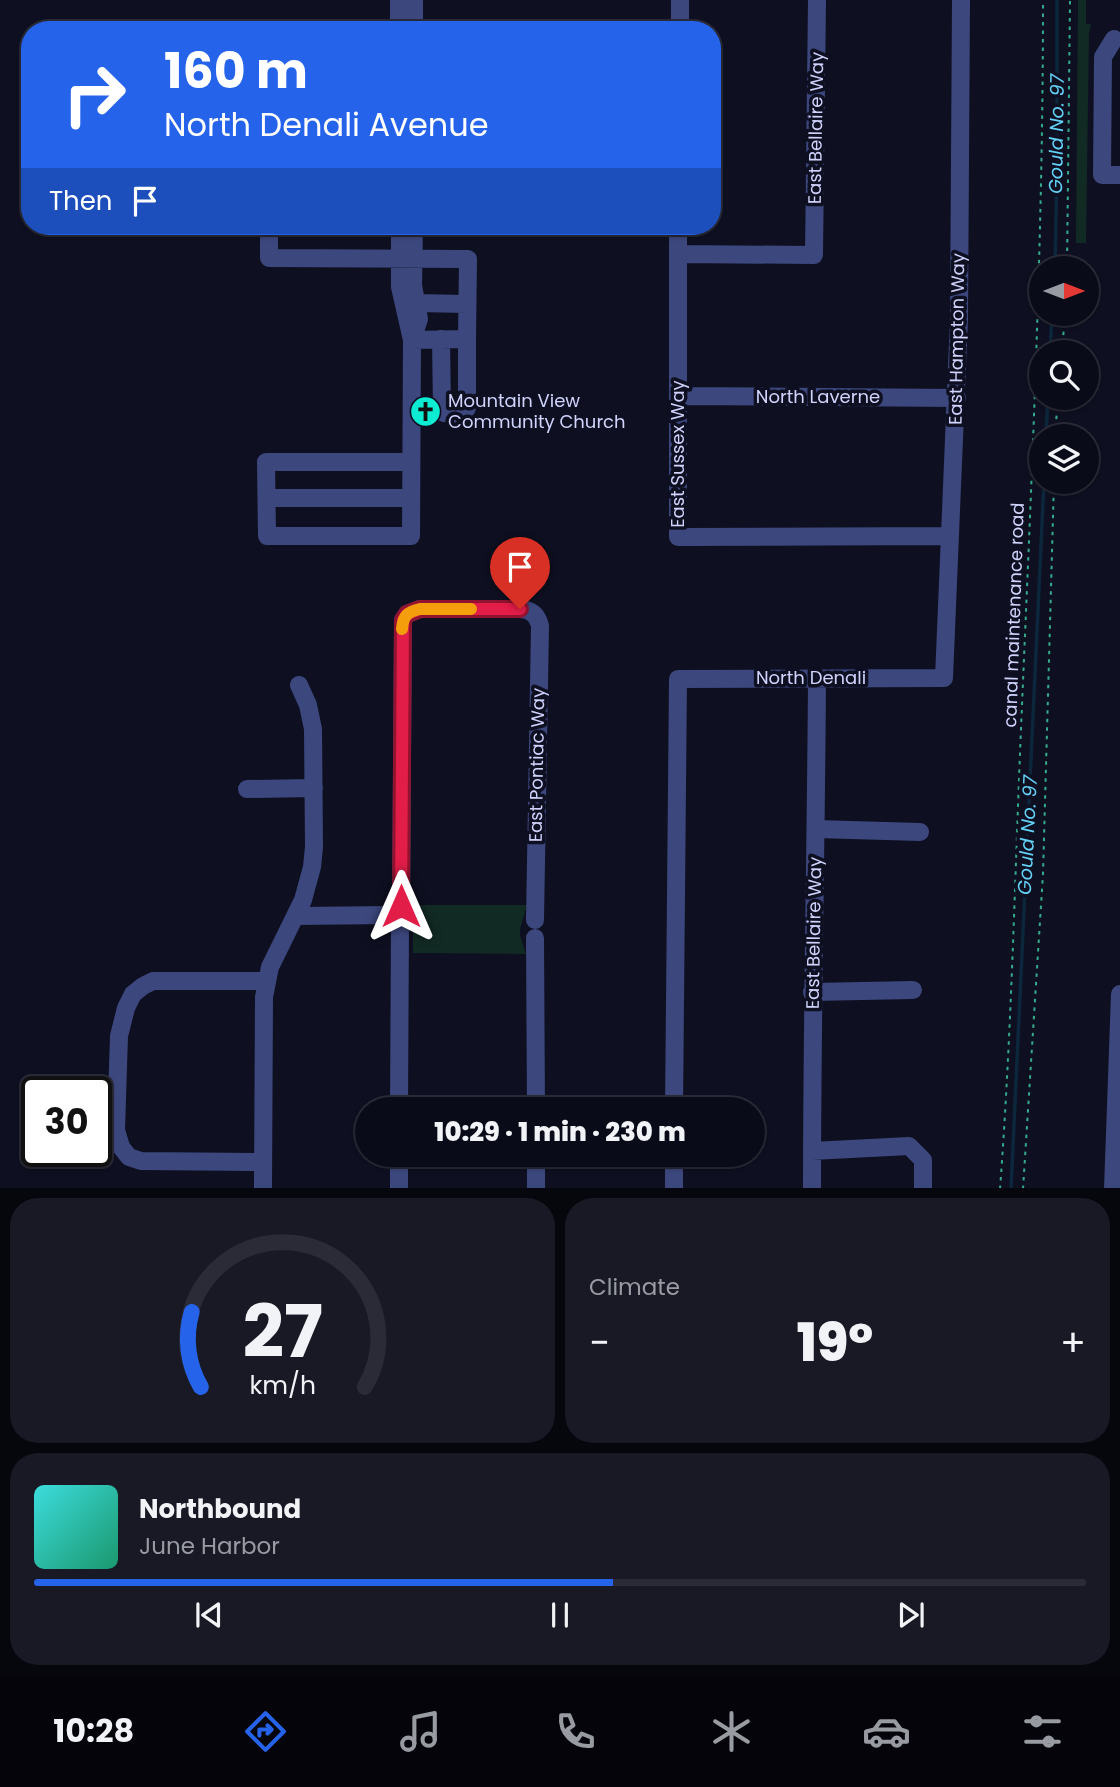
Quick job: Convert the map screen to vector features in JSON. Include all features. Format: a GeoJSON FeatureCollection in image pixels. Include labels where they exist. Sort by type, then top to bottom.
{"type":"FeatureCollection","features":[{"type":"Feature","properties":{"kind":"street"},"geometry":{"type":"LineString","coordinates":[[399,21],[400,0]]}},
{"type":"Feature","properties":{"kind":"street"},"geometry":{"type":"LineString","coordinates":[[414,0],[414,21]]}},
{"type":"Feature","properties":{"kind":"street"},"geometry":{"type":"LineString","coordinates":[[680,0],[680,21]]}},
{"type":"Feature","properties":{"kind":"street","name":"East Bellaire Way"},"geometry":{"type":"LineString","coordinates":[[678,254],[814,256],[817,0]]}},
{"type":"Feature","properties":{"kind":"street","name":"East Hampton Way"},"geometry":{"type":"LineString","coordinates":[[944,678],[959,319],[961,0]]}},
{"type":"Feature","properties":{"kind":"street"},"geometry":{"type":"LineString","coordinates":[[1111,175],[1103,57],[1114,39]]}},
{"type":"Feature","properties":{"kind":"street"},"geometry":{"type":"LineString","coordinates":[[269,235],[269,258],[468,259],[467,408],[460,414],[444,413],[442,409],[442,339]]}},
{"type":"Feature","properties":{"kind":"street"},"geometry":{"type":"LineString","coordinates":[[402,235],[419,319],[412,340]]}},
{"type":"Feature","properties":{"kind":"street"},"geometry":{"type":"LineString","coordinates":[[411,462],[266,462],[267,536],[411,537],[412,340],[400,287],[412,235]]}},
{"type":"Feature","properties":{"kind":"street","name":"East Sussex Way"},"geometry":{"type":"LineString","coordinates":[[678,235],[678,537],[949,536]]}},
{"type":"Feature","properties":{"kind":"street"},"geometry":{"type":"LineString","coordinates":[[416,303],[467,304]]}},
{"type":"Feature","properties":{"kind":"street"},"geometry":{"type":"LineString","coordinates":[[412,340],[467,339]]}},
{"type":"Feature","properties":{"kind":"street","name":"North Laverne"},"geometry":{"type":"LineString","coordinates":[[679,397],[957,398]]}},
{"type":"Feature","properties":{"kind":"street"},"geometry":{"type":"LineString","coordinates":[[267,498],[411,498]]}},
{"type":"Feature","properties":{"kind":"street","name":"East Pontiac Way"},"geometry":{"type":"LineString","coordinates":[[397,915],[403,620],[407,614],[420,609],[520,609],[534,613],[540,626],[535,929],[536,1097]]}},
{"type":"Feature","properties":{"kind":"street","name":"East Bellaire Way"},"geometry":{"type":"LineString","coordinates":[[812,1188],[817,678]]}},
{"type":"Feature","properties":{"kind":"street","name":"North Denali"},"geometry":{"type":"LineString","coordinates":[[674,1097],[678,679],[944,678]]}},
{"type":"Feature","properties":{"kind":"street"},"geometry":{"type":"LineString","coordinates":[[263,1188],[266,981],[276,952],[297,916],[312,867],[313,729],[308,705],[299,685]]}},
{"type":"Feature","properties":{"kind":"street"},"geometry":{"type":"LineString","coordinates":[[247,789],[314,788]]}},
{"type":"Feature","properties":{"kind":"street"},"geometry":{"type":"LineString","coordinates":[[816,829],[920,832]]}},
{"type":"Feature","properties":{"kind":"street"},"geometry":{"type":"LineString","coordinates":[[297,916],[397,915],[399,1097]]}},
{"type":"Feature","properties":{"kind":"street"},"geometry":{"type":"LineString","coordinates":[[263,1162],[141,1161],[129,1157],[121,1147],[116,1130],[118,1035],[133,995],[153,981],[266,981]]}},
{"type":"Feature","properties":{"kind":"street"},"geometry":{"type":"LineString","coordinates":[[813,992],[914,990]]}},
{"type":"Feature","properties":{"kind":"street"},"geometry":{"type":"LineString","coordinates":[[1114,1188],[1120,994]]}},
{"type":"Feature","properties":{"kind":"street"},"geometry":{"type":"LineString","coordinates":[[812,1151],[909,1146],[923,1160],[923,1188]]}},
{"type":"Feature","properties":{"kind":"street"},"geometry":{"type":"LineString","coordinates":[[399,1167],[399,1188]]}},
{"type":"Feature","properties":{"kind":"street"},"geometry":{"type":"LineString","coordinates":[[536,1167],[536,1188]]}},
{"type":"Feature","properties":{"kind":"street"},"geometry":{"type":"LineString","coordinates":[[674,1167],[674,1188]]}},
{"type":"Feature","properties":{"kind":"path","name":"canal maintenance road"},"geometry":{"type":"LineString","coordinates":[[1000,1188],[1035,388],[1043,0]]}},
{"type":"Feature","properties":{"kind":"path"},"geometry":{"type":"LineString","coordinates":[[1067,256],[1070,0]]}},
{"type":"Feature","properties":{"kind":"path","name":"canal maintenance road"},"geometry":{"type":"LineString","coordinates":[[1023,1188],[1042,874],[1054,494]]}},
{"type":"Feature","properties":{"kind":"green space"},"geometry":{"type":"Polygon","coordinates":[[[1078,0],[1086,0],[1086,24],[1091,24],[1086,243],[1076,243],[1078,0]]]}},
{"type":"Feature","properties":{"kind":"green space"},"geometry":{"type":"Polygon","coordinates":[[[413,905],[527,905],[520,929],[526,954],[413,953],[413,905]]]}},
{"type":"Feature","properties":{"kind":"waterway","name":"Gould No. 97"},"geometry":{"type":"LineString","coordinates":[[1055,256],[1057,0]]}},
{"type":"Feature","properties":{"kind":"waterway","name":"Gould No. 97"},"geometry":{"type":"LineString","coordinates":[[1051,326],[1051,340]]}},
{"type":"Feature","properties":{"kind":"waterway","name":"Gould No. 97"},"geometry":{"type":"LineString","coordinates":[[1047,410],[1047,424]]}},
{"type":"Feature","properties":{"kind":"waterway","name":"Gould No. 97"},"geometry":{"type":"LineString","coordinates":[[1011,1188],[1043,494]]}},
{"type":"Feature","properties":{"kind":"slow traffic"},"geometry":{"type":"LineString","coordinates":[[402,629],[403,620],[412,611],[471,609]]}},
{"type":"Feature","properties":{"kind":"place","name":"Mountain View Community Church"},"geometry":{"type":"Point","coordinates":[425,411]}},
{"type":"Feature","properties":{"kind":"route"},"geometry":{"type":"LineString","coordinates":[[401,906],[403,620],[407,614],[420,609],[520,609]]}}]}
